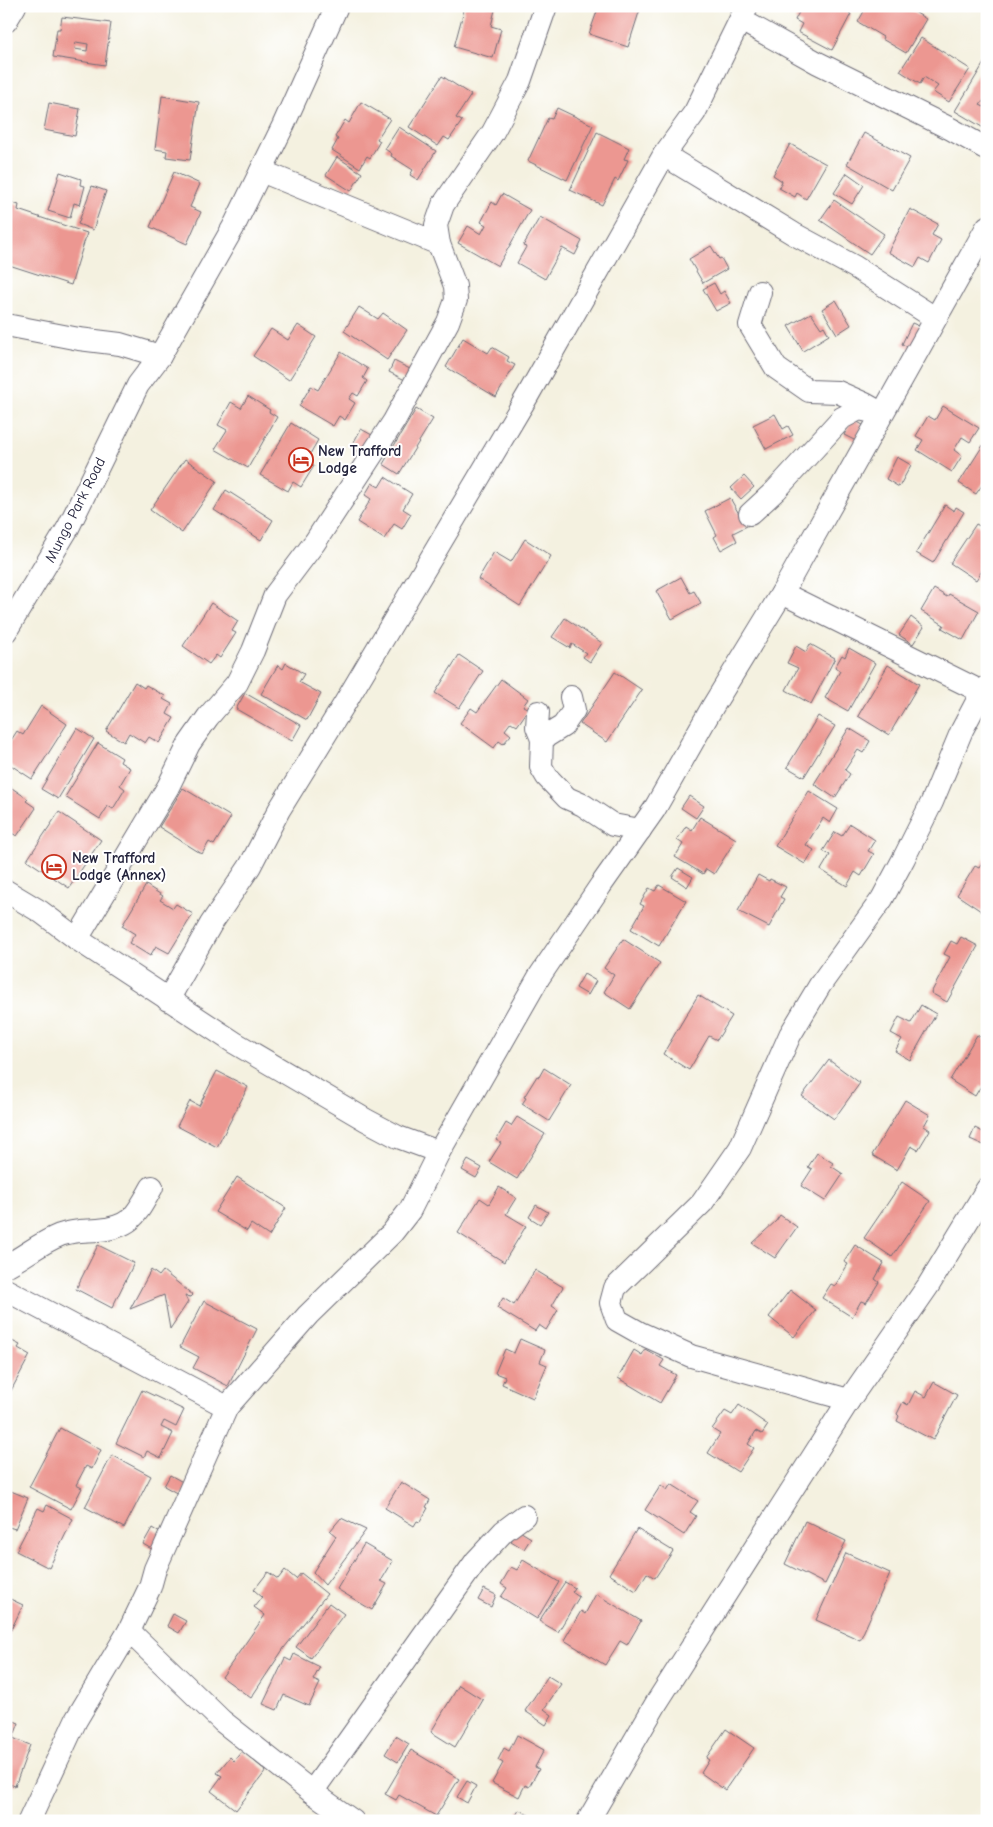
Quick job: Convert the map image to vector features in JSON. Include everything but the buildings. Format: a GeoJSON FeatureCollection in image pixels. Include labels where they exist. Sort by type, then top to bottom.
{"type":"FeatureCollection","features":[{"type":"Feature","properties":{"kind":"street"},"geometry":{"type":"LineString","coordinates":[[6,21],[15,6]]}},
{"type":"Feature","properties":{"kind":"street","name":"Mungo Park Road"},"geometry":{"type":"LineString","coordinates":[[6,631],[68,528],[138,385],[160,356],[234,226],[337,6]]}},
{"type":"Feature","properties":{"kind":"street"},"geometry":{"type":"LineString","coordinates":[[77,939],[168,787],[189,744],[208,717],[237,683],[254,651],[275,595],[315,542],[394,421],[448,322],[456,300],[455,286],[439,244],[436,225],[438,216],[443,205],[493,132],[520,81],[546,6]]}},
{"type":"Feature","properties":{"kind":"street"},"geometry":{"type":"LineString","coordinates":[[168,1000],[211,924],[250,866],[279,810],[345,703],[528,395],[664,155],[695,112],[744,13],[818,63],[987,149]]}},
{"type":"Feature","properties":{"kind":"street"},"geometry":{"type":"LineString","coordinates":[[664,155],[794,234],[855,267],[935,318]]}},
{"type":"Feature","properties":{"kind":"street"},"geometry":{"type":"LineString","coordinates":[[261,171],[439,244]]}},
{"type":"Feature","properties":{"kind":"street"},"geometry":{"type":"LineString","coordinates":[[29,1821],[76,1720],[129,1631],[150,1587],[155,1569],[227,1407],[308,1314],[392,1233],[410,1210],[439,1152],[539,977],[654,810],[713,706],[782,593],[881,413],[987,227]]}},
{"type":"Feature","properties":{"kind":"street"},"geometry":{"type":"LineString","coordinates":[[760,292],[750,325],[776,368],[809,391],[838,392],[881,413]]}},
{"type":"Feature","properties":{"kind":"street"},"geometry":{"type":"LineString","coordinates":[[6,325],[79,339],[120,344],[160,356]]}},
{"type":"Feature","properties":{"kind":"street"},"geometry":{"type":"LineString","coordinates":[[750,514],[776,490],[842,418],[859,408],[881,413]]}},
{"type":"Feature","properties":{"kind":"street"},"geometry":{"type":"LineString","coordinates":[[782,593],[985,689],[962,730],[932,802],[882,899],[820,985],[790,1035],[740,1148],[702,1203],[614,1288],[611,1303],[617,1320],[640,1333],[691,1356],[849,1400]]}},
{"type":"Feature","properties":{"kind":"street"},"geometry":{"type":"LineString","coordinates":[[542,739],[563,726],[574,710],[571,697]]}},
{"type":"Feature","properties":{"kind":"street"},"geometry":{"type":"LineString","coordinates":[[538,712],[537,727],[542,739],[541,767],[547,777],[567,798],[583,805],[612,825],[640,830]]}},
{"type":"Feature","properties":{"kind":"street"},"geometry":{"type":"LineString","coordinates":[[6,891],[41,912],[77,939],[235,1043],[366,1120],[398,1137],[439,1152]]}},
{"type":"Feature","properties":{"kind":"street"},"geometry":{"type":"LineString","coordinates":[[6,1266],[20,1259],[38,1245],[61,1235],[78,1230],[98,1230],[124,1225],[138,1211],[152,1187]]}},
{"type":"Feature","properties":{"kind":"street"},"geometry":{"type":"LineString","coordinates":[[588,1821],[657,1702],[849,1400],[928,1286],[987,1189]]}},
{"type":"Feature","properties":{"kind":"street"},"geometry":{"type":"LineString","coordinates":[[6,1290],[227,1407]]}},
{"type":"Feature","properties":{"kind":"street"},"geometry":{"type":"LineString","coordinates":[[312,1792],[476,1562],[504,1531],[524,1516]]}},
{"type":"Feature","properties":{"kind":"street"},"geometry":{"type":"LineString","coordinates":[[129,1631],[222,1721],[312,1792],[353,1821]]}},
{"type":"Feature","properties":{"kind":"place","name":"New Trafford Lodge"},"geometry":{"type":"Point","coordinates":[301,460]}},
{"type":"Feature","properties":{"kind":"place","name":"New Trafford Lodge (Annex)"},"geometry":{"type":"Point","coordinates":[54,867]}}]}
